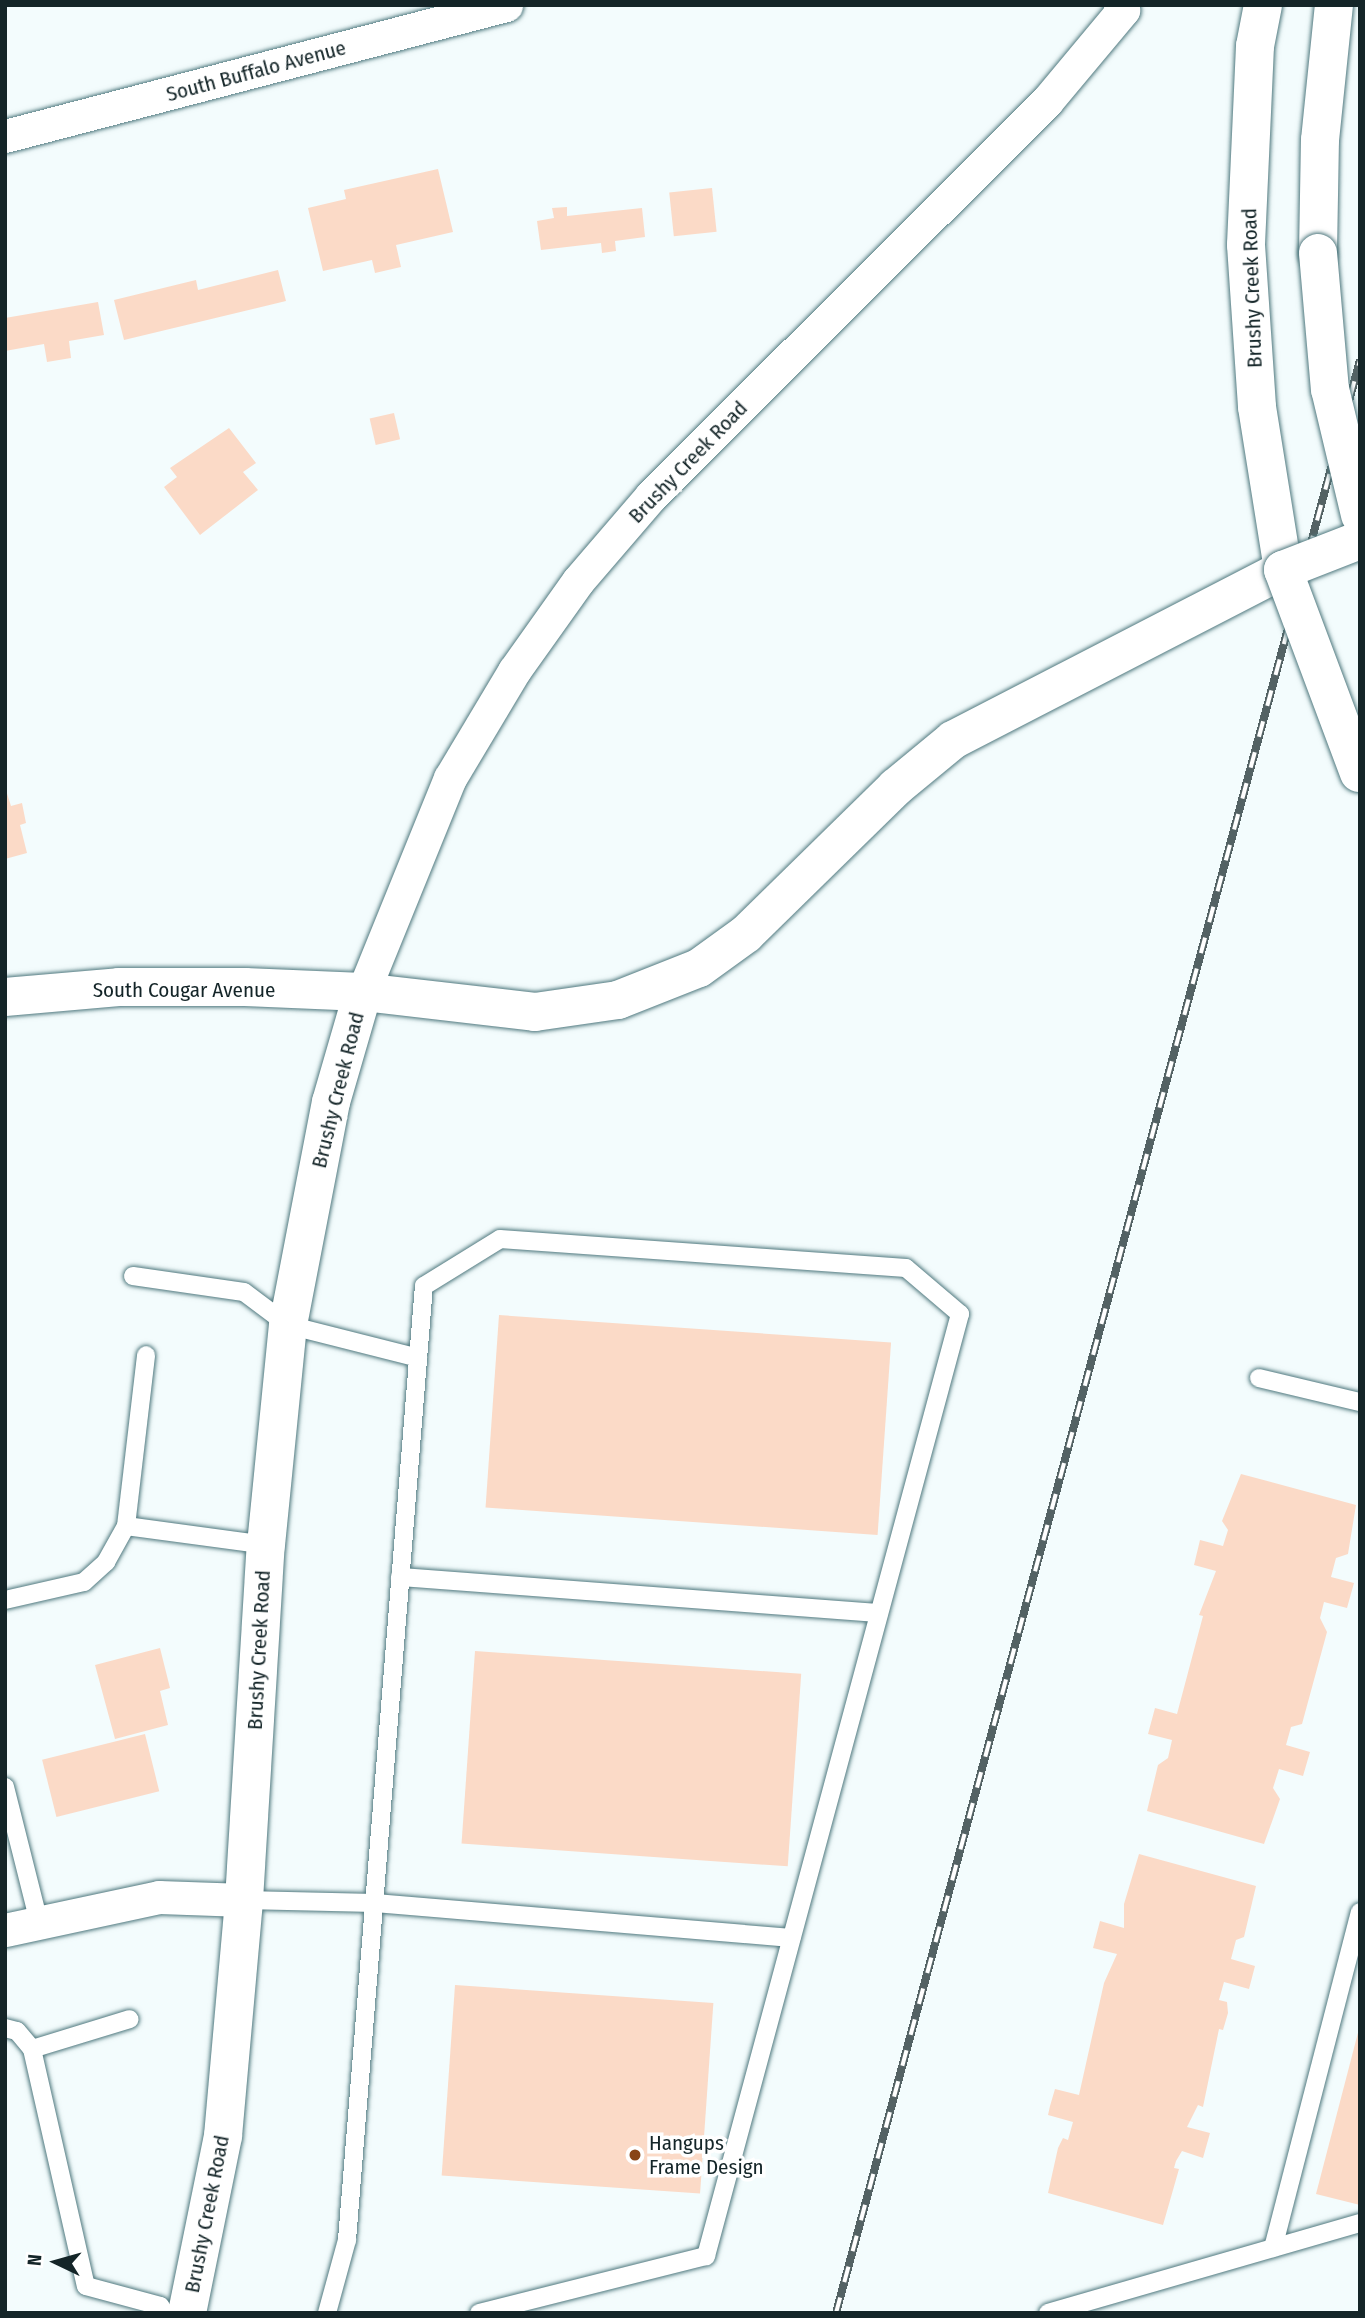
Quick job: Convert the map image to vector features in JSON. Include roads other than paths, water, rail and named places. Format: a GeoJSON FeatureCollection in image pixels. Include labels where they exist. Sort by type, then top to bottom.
{"type":"FeatureCollection","features":[{"type":"Feature","properties":{"kind":"street","name":"South Buffalo Avenue"},"geometry":{"type":"LineString","coordinates":[[5,136],[506,5]]}},
{"type":"Feature","properties":{"kind":"street","name":"Brushy Creek Road"},"geometry":{"type":"LineString","coordinates":[[1263,5],[1255,46],[1246,245],[1265,458],[1283,570]]}},
{"type":"Feature","properties":{"kind":"street"},"geometry":{"type":"LineString","coordinates":[[1334,5],[1320,140],[1318,253],[1330,389],[1360,515]]}},
{"type":"Feature","properties":{"kind":"street","name":"Brushy Creek Road"},"geometry":{"type":"LineString","coordinates":[[187,2313],[223,2136],[244,1900],[265,1545],[288,1325],[331,1102],[363,992],[404,880],[450,778],[514,671],[578,581],[651,496],[1047,101],[1121,8]]}},
{"type":"Feature","properties":{"kind":"street","name":"Brushy Creek Road"},"geometry":{"type":"LineString","coordinates":[[363,992],[535,1012],[618,1000],[699,968],[746,934],[896,787],[953,740],[1283,570],[1360,540]]}},
{"type":"Feature","properties":{"kind":"street"},"geometry":{"type":"LineString","coordinates":[[1283,570],[1359,774]]}},
{"type":"Feature","properties":{"kind":"street","name":"South Cougar Avenue"},"geometry":{"type":"LineString","coordinates":[[5,996],[119,987],[363,992]]}},
{"type":"Feature","properties":{"kind":"street"},"geometry":{"type":"LineString","coordinates":[[5,1930],[159,1896],[244,1900]]}},
{"type":"Feature","properties":{"kind":"lane"},"geometry":{"type":"LineString","coordinates":[[327,2313],[347,2240],[424,1286],[500,1239],[906,1268],[960,1314],[706,2256],[479,2313]]}},
{"type":"Feature","properties":{"kind":"lane"},"geometry":{"type":"LineString","coordinates":[[133,1276],[244,1292],[288,1325],[418,1358]]}},
{"type":"Feature","properties":{"kind":"lane"},"geometry":{"type":"LineString","coordinates":[[5,1601],[84,1582],[106,1562],[125,1526],[146,1355]]}},
{"type":"Feature","properties":{"kind":"lane"},"geometry":{"type":"LineString","coordinates":[[1259,1377],[1360,1402]]}},
{"type":"Feature","properties":{"kind":"lane"},"geometry":{"type":"LineString","coordinates":[[125,1526],[265,1545]]}},
{"type":"Feature","properties":{"kind":"lane"},"geometry":{"type":"LineString","coordinates":[[400,1577],[879,1614]]}},
{"type":"Feature","properties":{"kind":"lane"},"geometry":{"type":"LineString","coordinates":[[5,1787],[39,1922]]}},
{"type":"Feature","properties":{"kind":"lane"},"geometry":{"type":"LineString","coordinates":[[244,1900],[374,1903],[792,1938]]}},
{"type":"Feature","properties":{"kind":"lane"},"geometry":{"type":"LineString","coordinates":[[1273,2248],[1360,1912]]}},
{"type":"Feature","properties":{"kind":"lane"},"geometry":{"type":"LineString","coordinates":[[32,2049],[130,2018]]}},
{"type":"Feature","properties":{"kind":"lane"},"geometry":{"type":"LineString","coordinates":[[5,2028],[17,2031],[32,2049],[86,2286],[159,2306],[165,2313]]}},
{"type":"Feature","properties":{"kind":"lane"},"geometry":{"type":"LineString","coordinates":[[1048,2313],[1360,2223]]}},
{"type":"Feature","properties":{"kind":"railway"},"geometry":{"type":"LineString","coordinates":[[836,2313],[1360,360]]}},
{"type":"Feature","properties":{"kind":"place","name":"Hangups Frame Design"},"geometry":{"type":"Point","coordinates":[635,2155]}}]}
